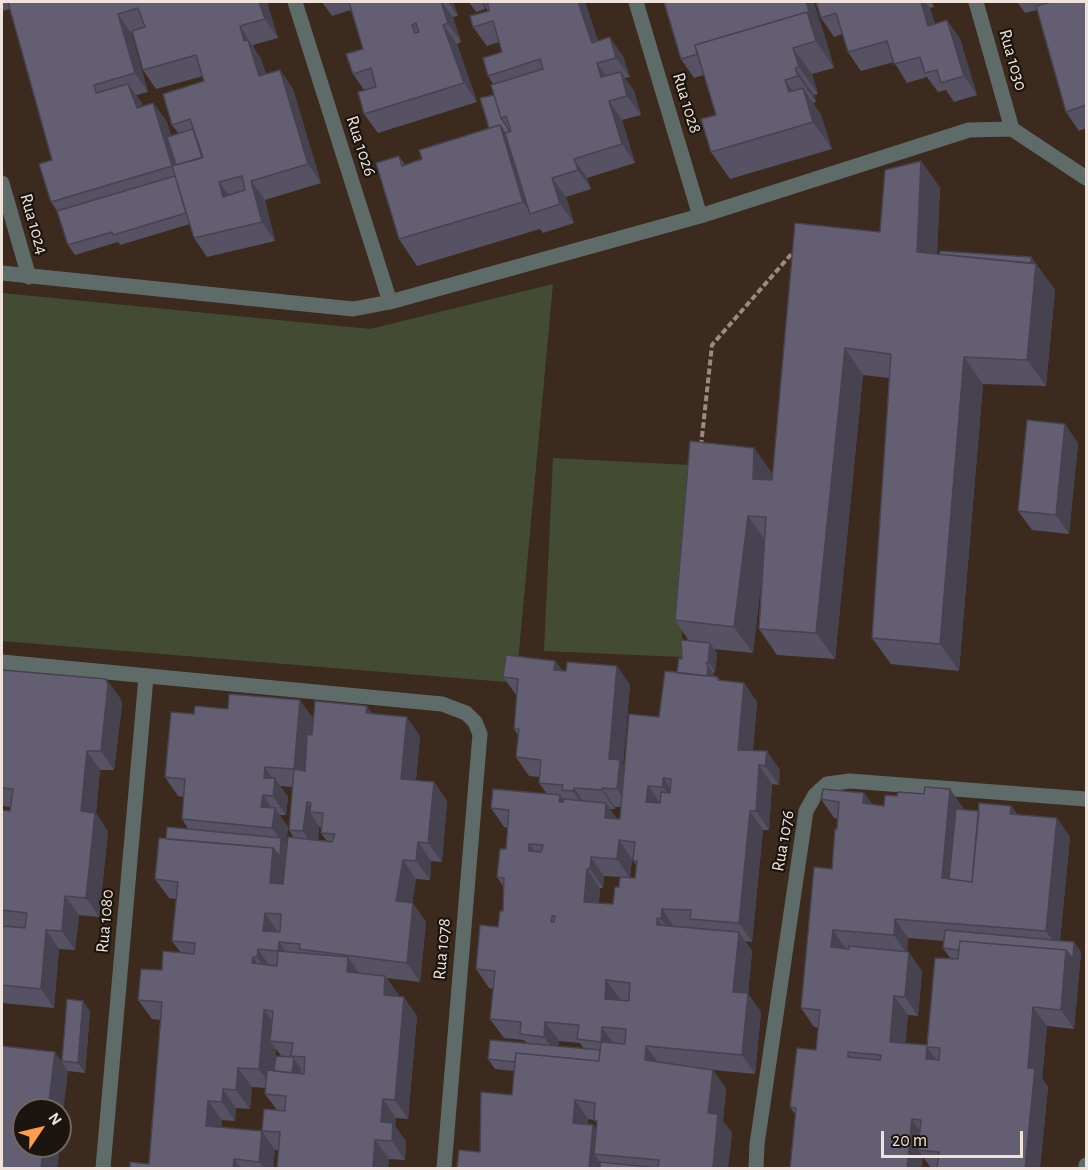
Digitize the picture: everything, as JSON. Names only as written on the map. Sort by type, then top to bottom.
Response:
[{"type":"street","name":"Rua 1026","points":[[295,2],[390,302]]},
{"type":"street","name":"Rua 1028","points":[[636,2],[700,216]]},
{"type":"street","name":"Rua 1030","points":[[976,2],[1012,129]]},
{"type":"street","points":[[2,273],[352,309],[390,302],[700,216],[969,130],[1012,129],[1086,178]]},
{"type":"street","name":"Rua 1024","points":[[2,183],[29,276]]},
{"type":"street","points":[[2,662],[146,677]]},
{"type":"street","name":"Rua 1078","points":[[146,677],[442,704],[466,713],[475,722],[480,734],[444,1168]]},
{"type":"street","name":"Rua 1080","points":[[103,1168],[146,677]]},
{"type":"street","name":"Rua 1076","points":[[756,1168],[757,1144],[806,811],[815,795],[827,784],[850,781],[1086,799]]},
{"type":"path","points":[[700,453],[712,345],[801,246]]},
{"type":"green space","points":[[553,284],[517,673],[507,668],[506,682],[2,641],[2,293],[370,329]]},
{"type":"green space","points":[[553,458],[690,465],[681,657],[544,651]]},
{"type":"building","points":[[8,2],[259,2],[265,19],[240,26],[244,41],[248,40],[259,76],[280,70],[308,164],[251,181],[262,222],[194,238],[172,166],[51,202],[39,164],[52,160]],"holes":[[[138,8],[145,27],[132,31],[143,70],[196,55],[204,81],[163,94],[172,125],[190,119],[203,157],[172,166],[153,103],[137,108],[128,84],[96,93],[94,85],[135,73],[118,14]],[[242,176],[245,190],[223,197],[219,182]]]},
{"type":"building","points":[[349,2],[441,2],[448,23],[443,25],[464,83],[364,114],[358,92],[376,87],[371,68],[353,74],[346,54],[363,49]],"holes":[[[416,23],[419,32],[415,33],[412,25]]]},
{"type":"building","points":[[483,2],[578,2],[592,43],[610,37],[616,58],[597,63],[601,77],[621,72],[627,96],[609,101],[622,144],[574,159],[578,170],[552,178],[560,204],[530,214],[505,133],[511,131],[506,116],[501,118],[491,85],[543,69],[540,59],[488,76],[483,58],[502,52],[493,21],[473,27],[470,16],[489,11],[488,4],[484,5]]},
{"type":"building","points":[[664,2],[806,2],[812,20],[807,12],[695,45],[697,54],[681,59]]},
{"type":"building","points":[[816,2],[921,2],[928,26],[947,20],[964,76],[941,83],[937,70],[925,73],[920,57],[894,64],[887,41],[848,52],[836,13],[821,18]]},
{"type":"building","points":[[1051,2],[1086,2],[1086,105],[1066,112],[1036,6]]},
{"type":"building","points":[[807,12],[816,41],[793,48],[799,67],[795,68],[798,76],[785,80],[789,92],[803,88],[813,122],[711,152],[701,119],[716,115],[695,45]]},
{"type":"building","points":[[494,95],[501,118],[509,132],[505,133],[500,125],[489,128],[480,98]]},
{"type":"building","points":[[500,125],[523,202],[399,239],[376,163],[399,156],[402,166],[422,159],[419,150]]},
{"type":"building","points":[[193,129],[202,158],[176,165],[167,137]]},
{"type":"building","points":[[921,161],[917,252],[1036,264],[1027,360],[964,357],[940,644],[872,638],[891,354],[845,348],[816,633],[759,629],[766,517],[748,516],[734,627],[675,620],[690,441],[754,448],[753,479],[772,480],[795,223],[880,232],[885,170]]},
{"type":"building","points":[[175,176],[186,213],[113,235],[112,232],[68,245],[57,211]]},
{"type":"building","points":[[940,251],[1031,257],[1031,263],[939,254]]},
{"type":"building","points":[[1027,420],[1065,424],[1056,515],[1018,511]]},
{"type":"building","points":[[681,640],[710,643],[706,663],[707,676],[677,673],[679,658],[682,659]]},
{"type":"building","points":[[506,655],[555,661],[554,670],[566,671],[567,662],[617,666],[609,759],[620,760],[617,789],[574,788],[573,791],[562,790],[563,785],[539,783],[541,760],[516,757],[519,729],[514,729],[518,679],[503,677]]},
{"type":"building","points":[[2,670],[106,679],[108,685],[101,751],[87,751],[81,811],[95,813],[86,898],[65,896],[62,931],[46,930],[41,989],[2,985],[2,926],[25,928],[27,913],[2,910],[2,810],[10,811],[13,789],[2,788]]},
{"type":"building","points":[[665,671],[718,677],[718,680],[744,683],[738,750],[767,751],[765,766],[759,765],[756,811],[750,811],[739,923],[690,919],[691,910],[662,909],[661,919],[657,918],[657,925],[739,932],[733,992],[748,993],[742,1055],[646,1046],[645,1060],[713,1070],[708,1113],[718,1114],[713,1168],[658,1168],[659,1160],[594,1154],[597,1121],[594,1120],[595,1103],[575,1100],[573,1123],[593,1125],[589,1168],[457,1168],[459,1150],[480,1152],[481,1092],[512,1095],[516,1053],[599,1061],[601,1042],[577,1039],[579,1025],[545,1022],[544,1037],[520,1034],[521,1022],[490,1019],[495,971],[476,969],[480,925],[498,927],[500,911],[503,911],[504,878],[497,877],[500,849],[506,849],[509,810],[491,808],[493,789],[560,795],[559,802],[563,802],[564,799],[606,803],[605,818],[620,819],[629,714],[659,717]],"holes":[[[663,778],[671,779],[670,793],[661,792],[660,803],[646,802],[648,786],[663,787]],[[619,840],[635,842],[633,861],[637,861],[635,878],[620,877],[619,887],[615,887],[613,904],[584,902],[587,869],[590,869],[591,857],[617,859]],[[529,844],[543,845],[541,852],[529,851]],[[606,980],[630,983],[629,1001],[605,999]],[[602,1027],[626,1029],[625,1044],[601,1042]]]},
{"type":"building","points":[[229,694],[300,700],[294,769],[265,767],[264,778],[275,778],[273,796],[263,795],[261,807],[275,808],[272,828],[182,819],[185,779],[165,777],[171,712],[194,714],[195,706],[228,709]]},
{"type":"building","points":[[315,701],[367,706],[366,713],[407,717],[401,779],[434,782],[428,843],[418,842],[416,861],[403,860],[396,901],[413,903],[407,963],[299,949],[300,944],[279,942],[278,951],[348,957],[347,972],[385,976],[384,995],[404,997],[395,1100],[383,1099],[381,1122],[393,1123],[392,1141],[375,1140],[373,1168],[277,1168],[280,1132],[262,1131],[259,1162],[234,1159],[233,1168],[130,1168],[130,1162],[149,1164],[162,1002],[138,1000],[141,969],[162,970],[163,951],[194,954],[195,943],[172,941],[178,882],[155,879],[159,838],[273,848],[270,883],[283,884],[288,837],[332,842],[335,834],[321,833],[323,813],[310,812],[311,803],[307,802],[303,831],[289,830],[294,769],[305,771],[307,734],[312,735]],"holes":[[[265,913],[281,914],[280,932],[263,931]],[[258,949],[278,951],[277,966],[252,963],[253,957],[257,957]],[[264,1010],[273,1011],[270,1041],[293,1043],[291,1056],[305,1057],[304,1074],[267,1070],[265,1094],[286,1096],[285,1111],[264,1109],[262,1131],[206,1126],[208,1101],[222,1102],[223,1089],[236,1090],[238,1068],[259,1069]]]},
{"type":"building","points":[[925,787],[950,789],[942,878],[972,882],[979,803],[1011,806],[1010,814],[1057,818],[1046,931],[895,919],[894,935],[833,930],[831,947],[849,949],[849,946],[909,952],[905,997],[894,996],[890,1042],[927,1045],[935,958],[958,959],[960,941],[1066,950],[1061,1010],[1033,1007],[1028,1068],[1035,1068],[1025,1168],[937,1168],[939,1152],[918,1150],[921,1120],[912,1119],[907,1168],[790,1168],[796,1108],[790,1107],[797,1048],[816,1050],[820,1010],[801,1008],[814,867],[832,869],[835,829],[837,829],[839,802],[821,799],[823,789],[864,793],[863,803],[884,806],[885,795],[897,796],[898,792],[924,794]],"holes":[[[927,1047],[940,1048],[939,1060],[926,1059]],[[848,1052],[881,1055],[880,1060],[848,1057]]]},
{"type":"building","points":[[956,809],[979,811],[972,882],[949,879]]},
{"type":"building","points":[[167,827],[281,838],[280,857],[273,848],[166,839]]},
{"type":"building","points":[[945,930],[1074,942],[1073,959],[1066,950],[960,941],[959,950],[943,948]]},
{"type":"building","points":[[67,999],[83,1001],[78,1063],[62,1061]]},
{"type":"building","points":[[490,1040],[600,1050],[599,1061],[516,1053],[515,1062],[488,1059]]},
{"type":"building","points":[[2,1046],[55,1052],[49,1098],[12,1098],[12,1158],[42,1158],[41,1168],[2,1168]]},
{"type":"building","points":[[276,1056],[294,1059],[292,1073],[274,1071]]},
{"type":"building","points":[[600,1162],[658,1168],[600,1168]]}]
